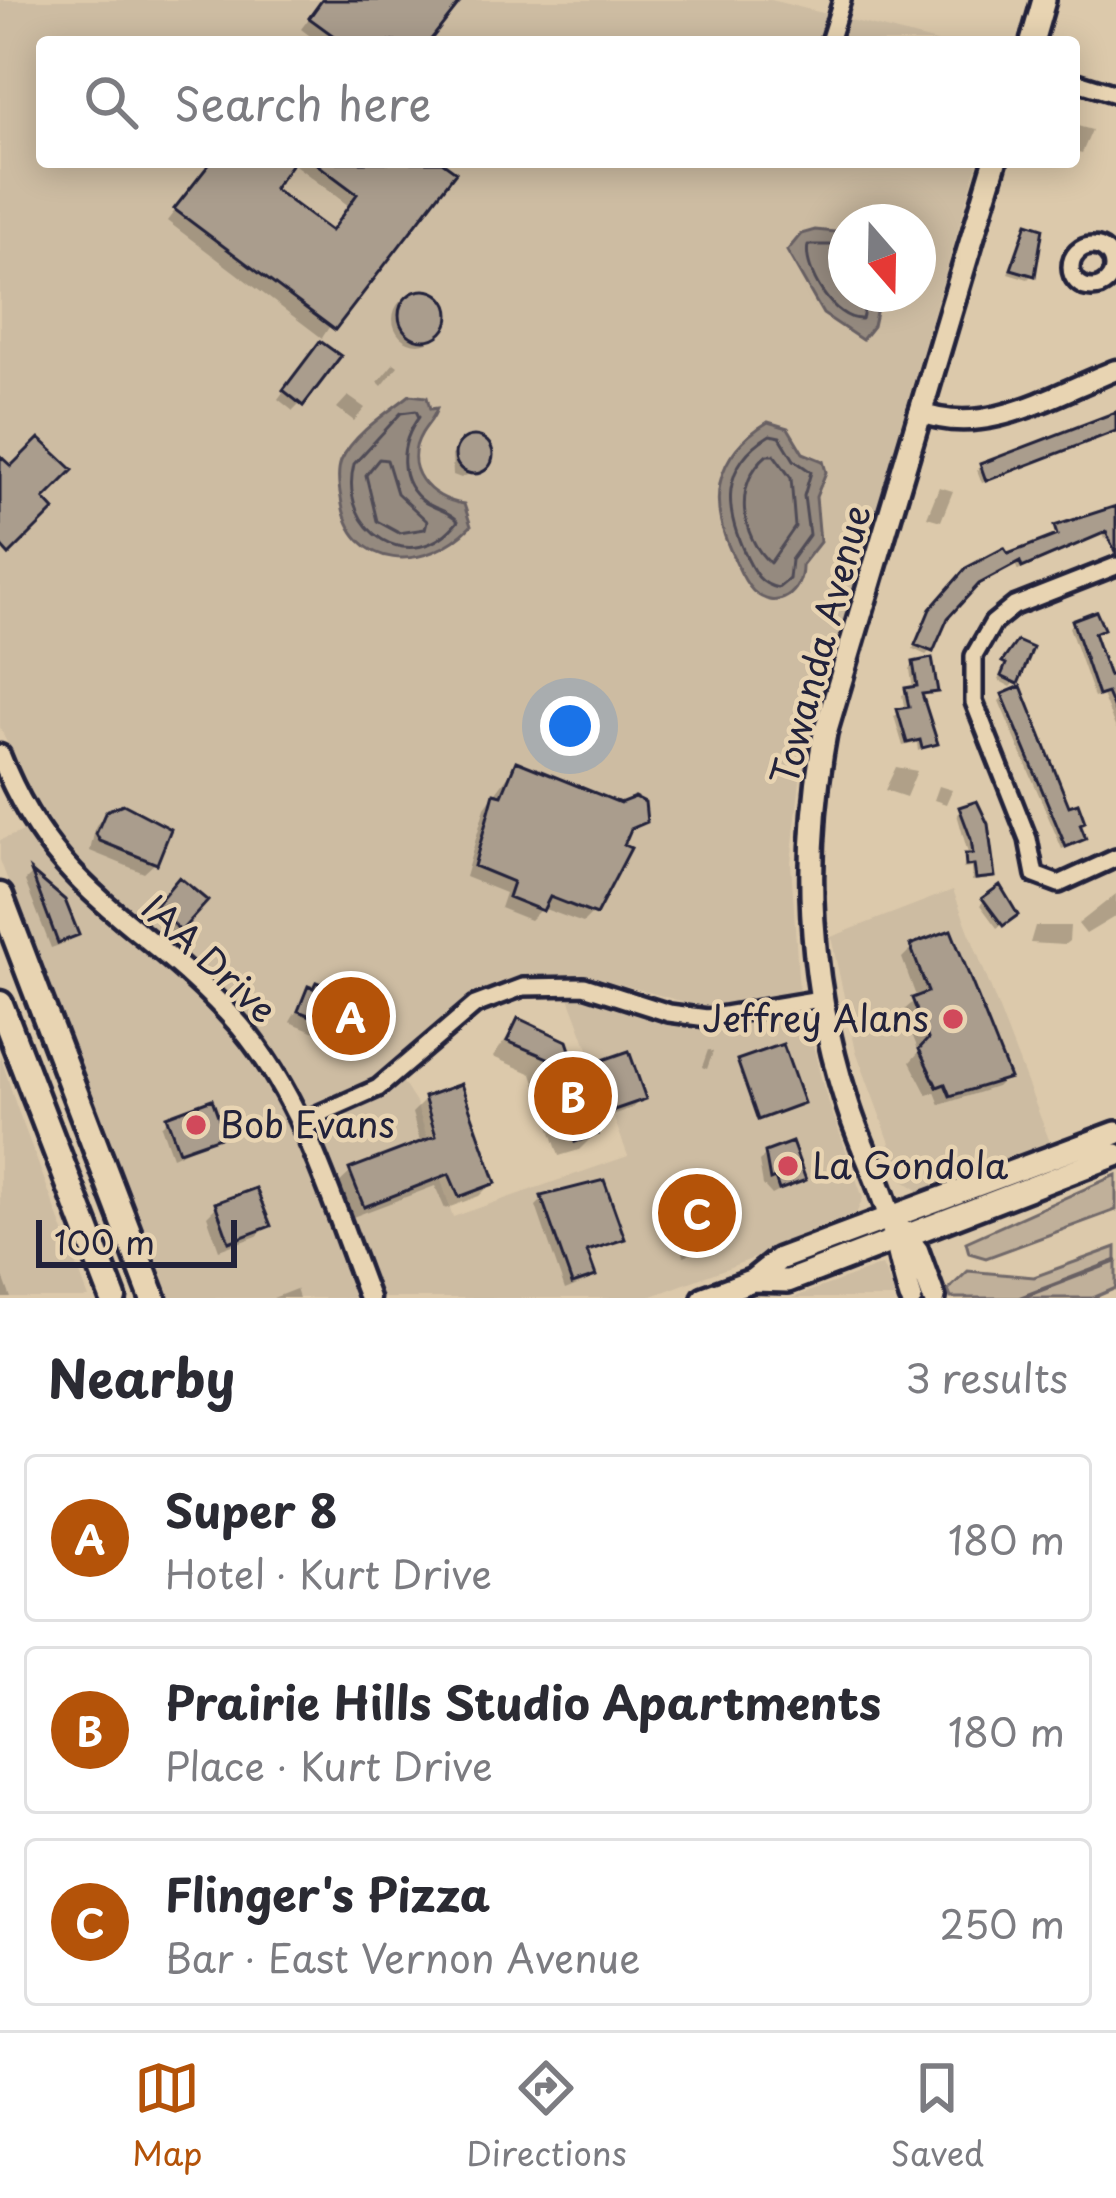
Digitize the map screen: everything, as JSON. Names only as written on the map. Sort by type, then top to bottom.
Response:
[{"type":"highway","points":[[0,896],[153,1298]]},
{"type":"highway","points":[[0,1004],[113,1298]]},
{"type":"main road","points":[[1034,36],[1044,0]]},
{"type":"main road","name":"Towanda Avenue","points":[[898,1232],[848,1105],[820,999],[808,881],[812,809],[825,733],[993,168]]},
{"type":"main road","points":[[898,1232],[1116,1133]]},
{"type":"main road","points":[[704,1298],[753,1280],[779,1258],[898,1232],[1116,1155]]},
{"type":"main road","points":[[898,1232],[911,1298]]},
{"type":"main road","points":[[898,1232],[934,1298]]},
{"type":"street","points":[[831,36],[842,0]]},
{"type":"street","points":[[1080,83],[1116,94]]},
{"type":"street","points":[[920,412],[944,422],[979,422],[1116,370]]},
{"type":"street","points":[[1115,569],[1013,607],[983,635],[972,666],[974,701],[1028,839],[1035,874],[1048,884],[1116,858]]},
{"type":"street","name":"IAA Drive","points":[[0,755],[19,800],[57,860],[237,1022],[268,1063],[299,1124],[369,1298]]},
{"type":"street","points":[[299,1124],[378,1088],[475,1005],[523,987],[584,986],[670,1013],[706,1018],[820,999]]},
{"type":"shaded area","points":[[0,0],[771,0],[913,36],[36,36],[36,168],[976,168],[936,305],[936,204],[828,204],[828,312],[934,312],[802,762],[791,862],[799,991],[789,998],[709,1009],[583,974],[529,975],[500,982],[456,1006],[393,1067],[416,1103],[453,1217],[628,1156],[567,992],[700,1028],[800,1016],[808,1025],[823,1086],[863,1198],[853,1221],[647,1298],[166,1298],[0,860],[0,840],[43,824],[0,727]]},
{"type":"shaded area","points":[[953,890],[1053,1150],[922,1193],[904,1181],[856,1051],[831,937]]},
{"type":"shaded area","points":[[0,1054],[16,1105],[89,1298],[0,1298]]},
{"type":"shaded area","points":[[1116,1175],[1116,1210],[986,1258],[969,1253],[966,1242]]},
{"type":"shaded area","points":[[1116,1247],[1116,1288],[1093,1298],[951,1298],[948,1290],[968,1271],[1034,1277]]},
{"type":"shaded area","points":[[882,1265],[897,1298],[792,1298]]},
{"type":"water","points":[[828,231],[828,312],[876,312],[862,340],[823,314],[787,251],[801,234]]},
{"type":"water","points":[[410,395],[427,397],[430,409],[437,408],[416,446],[417,470],[430,489],[464,504],[471,526],[434,552],[393,557],[359,540],[348,523],[339,470],[355,441]]},
{"type":"water","points":[[768,422],[788,428],[803,453],[823,461],[826,472],[816,497],[820,542],[802,565],[798,584],[779,600],[762,597],[744,580],[725,538],[718,500],[726,465],[750,435]]},
{"type":"building","points":[[322,0],[462,0],[434,36],[334,36],[309,18]]},
{"type":"building","points":[[206,168],[289,168],[274,189],[331,231],[357,194],[322,168],[450,168],[456,172],[335,330],[174,209]]},
{"type":"building","points":[[1027,223],[1043,228],[1035,276],[1011,269]]},
{"type":"building","points":[[424,290],[442,297],[449,315],[442,333],[424,340],[406,333],[399,315],[406,297]]},
{"type":"building","points":[[320,341],[341,356],[303,406],[283,390]]},
{"type":"building","points":[[1116,412],[1116,431],[986,481],[980,464]]},
{"type":"building","points":[[474,436],[487,442],[493,455],[487,468],[474,474],[461,468],[455,455],[461,442]]},
{"type":"building","points":[[39,438],[73,470],[44,499],[54,510],[9,555],[0,545],[0,456],[11,466]]},
{"type":"building","points":[[1116,506],[1116,554],[1106,532],[1022,568],[1020,562],[979,584],[948,618],[933,652],[915,645],[930,609],[966,568],[1004,548],[1008,554],[1057,535],[1054,526]]},
{"type":"building","points":[[1096,611],[1104,629],[1094,633],[1109,676],[1116,673],[1116,714],[1107,693],[1098,696],[1072,620]]},
{"type":"building","points":[[1017,641],[1033,648],[1018,684],[1001,676],[1006,664],[1002,662]]},
{"type":"building","points":[[932,658],[938,692],[922,694],[938,744],[922,748],[920,740],[907,743],[897,709],[909,707],[905,688],[917,686],[913,662]]},
{"type":"building","points":[[1021,686],[1069,806],[1078,803],[1085,822],[1080,824],[1086,839],[1066,847],[1002,694]]},
{"type":"building","points":[[516,761],[620,803],[635,797],[645,802],[647,822],[631,829],[624,845],[631,848],[596,915],[550,897],[543,911],[508,897],[513,882],[474,866],[494,793],[502,795]]},
{"type":"building","points":[[977,801],[988,824],[995,877],[976,879],[974,865],[966,866],[965,854],[973,854],[959,807]]},
{"type":"building","points":[[123,804],[171,829],[157,864],[100,841],[96,834],[106,811]]},
{"type":"building","points":[[31,871],[65,900],[79,935],[58,943]]},
{"type":"building","points":[[179,877],[208,901],[181,931],[154,907]]},
{"type":"building","points":[[1000,885],[1018,915],[1003,926],[982,898]]},
{"type":"building","name":"Jeffrey Alans","points":[[951,930],[1010,1078],[950,1096],[945,1084],[937,1087],[919,1049],[928,1039],[912,998],[928,992],[910,945]]},
{"type":"building","points":[[316,982],[395,1012],[392,1034],[386,1032],[382,1044],[298,1011],[308,986],[313,988]]},
{"type":"building","points":[[518,1018],[567,1041],[598,1134],[575,1142],[548,1058],[507,1041]]},
{"type":"building","points":[[783,1044],[804,1103],[758,1120],[737,1060]]},
{"type":"building","points":[[629,1051],[646,1099],[614,1110],[597,1062]]},
{"type":"building","points":[[461,1084],[496,1183],[459,1197],[449,1174],[364,1207],[349,1169],[436,1136],[424,1097]]},
{"type":"building","name":"Bob Evans","points":[[212,1099],[225,1135],[179,1151],[166,1116]]},
{"type":"building","name":"La Gondola","points":[[792,1142],[806,1180],[779,1190],[775,1178],[770,1180],[765,1152]]},
{"type":"building","points":[[604,1180],[625,1239],[587,1251],[596,1276],[572,1284],[541,1196]]},
{"type":"building","points":[[697,1184],[705,1207],[710,1205],[720,1241],[692,1251],[674,1192]]},
{"type":"building","points":[[256,1188],[271,1226],[229,1242],[215,1203]]},
{"type":"waterway","points":[[1020,1298],[1116,1261]]},
{"type":"place","name":"Super 8","points":[[351,1016]]},
{"type":"place","name":"Jeffrey Alans","points":[[953,1019]]},
{"type":"place","name":"Prairie Hills Studio Apartments","points":[[573,1096]]},
{"type":"place","name":"Bob Evans","points":[[196,1125]]},
{"type":"place","name":"La Gondola","points":[[788,1166]]},
{"type":"place","name":"Flinger's Pizza","points":[[697,1213]]}]
